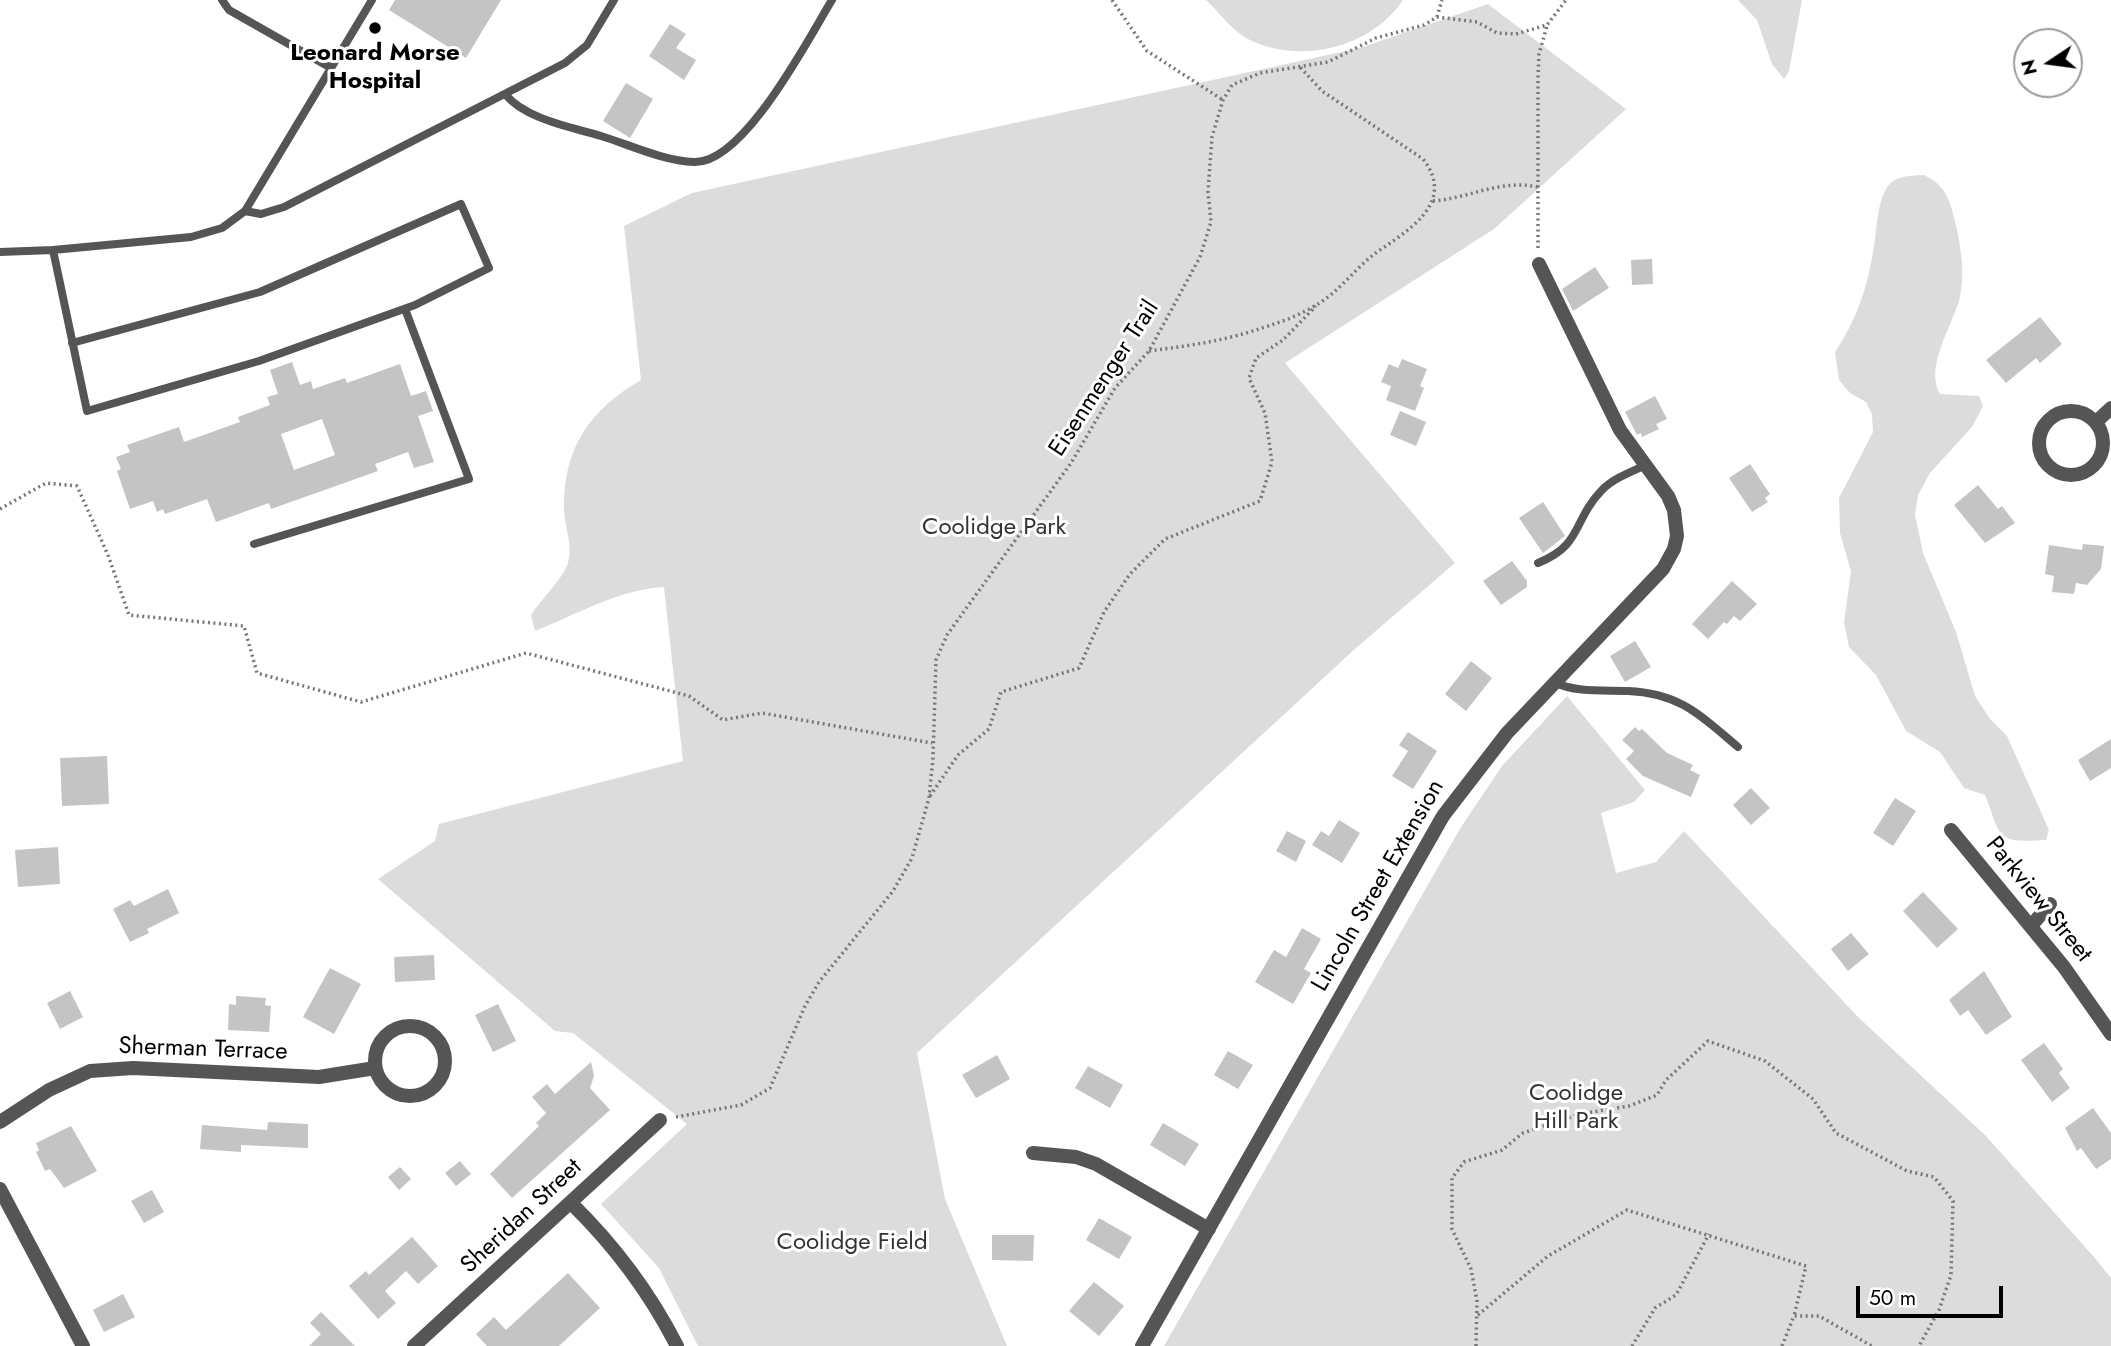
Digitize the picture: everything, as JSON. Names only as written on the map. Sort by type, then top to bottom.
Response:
[{"type":"street","name":"Lincoln Street Extension","points":[[1142,1346],[1429,837],[1489,754],[1553,682],[1662,569],[1674,549],[1677,536],[1674,510],[1659,480],[1620,430],[1539,264]]},
{"type":"street","points":[[2096,422],[2111,408]]},
{"type":"street","points":[[2068,411],[2079,411],[2096,422],[2104,441],[2103,452],[2090,470],[2067,476],[2045,463],[2039,441],[2049,420],[2068,411]]},
{"type":"street","name":"Parkview Street","points":[[1951,830],[2031,926],[2111,1034]]},
{"type":"street","points":[[2031,926],[2050,904]]},
{"type":"street","points":[[411,1025],[432,1032],[446,1055],[444,1074],[439,1083],[422,1095],[399,1095],[387,1088],[375,1068],[377,1048],[382,1039],[399,1027],[411,1025]]},
{"type":"street","name":"Sherman Terrace","points":[[0,1122],[49,1090],[90,1071],[133,1068],[319,1077],[375,1068]]},
{"type":"street","name":"Sheridan Street","points":[[414,1346],[660,1120]]},
{"type":"street","points":[[1033,1153],[1076,1157],[1096,1164],[1209,1229]]},
{"type":"street","points":[[0,1189],[83,1346]]},
{"type":"street","points":[[571,1203],[631,1269],[677,1346]]},
{"type":"lane","points":[[222,0],[229,10],[331,68]]},
{"type":"lane","points":[[0,252],[53,250],[191,237],[222,228],[245,211],[372,0]]},
{"type":"lane","points":[[245,211],[261,214],[284,207],[578,55],[614,0]]},
{"type":"lane","points":[[505,94],[521,109],[581,130],[684,160],[708,160],[730,148],[757,117],[832,0]]},
{"type":"lane","points":[[53,250],[72,342],[87,411],[259,361],[405,309],[489,268],[461,204],[260,292],[72,342]]},
{"type":"lane","points":[[254,544],[469,480],[405,309]]},
{"type":"lane","points":[[1538,563],[1555,556],[1570,544],[1583,516],[1601,491],[1646,465]]},
{"type":"lane","points":[[1553,682],[1568,689],[1633,691],[1673,700],[1690,706],[1738,747]]},
{"type":"path","points":[[1112,0],[1147,51],[1223,100]]},
{"type":"path","points":[[1437,17],[1442,0]]},
{"type":"path","points":[[1539,264],[1539,65],[1547,25],[1566,0]]},
{"type":"path","name":"Eisenmenger Trail","points":[[660,1120],[741,1105],[770,1088],[805,1006],[819,982],[893,891],[912,858],[929,798],[936,660],[947,635],[1071,463],[1115,388],[1149,351],[1199,257],[1211,222],[1208,192],[1212,137],[1223,100],[1232,85],[1244,77],[1328,62],[1376,38],[1424,25],[1437,17],[1477,22],[1497,33],[1516,34],[1547,25]]},
{"type":"path","points":[[1149,351],[1222,342],[1316,306],[1372,256],[1397,242],[1433,201],[1433,172],[1423,159],[1322,91],[1300,66]]},
{"type":"path","points":[[1433,201],[1453,200],[1507,184],[1538,187]]},
{"type":"path","name":"Eisenmenger Trail","points":[[929,798],[958,755],[989,729],[1001,692],[1079,668],[1104,612],[1130,574],[1165,539],[1260,501],[1272,462],[1265,413],[1249,378],[1256,358],[1283,340],[1316,306]]},
{"type":"path","points":[[0,509],[46,483],[77,486],[108,555],[129,615],[244,626],[257,673],[317,692],[361,702],[526,653],[689,696],[723,720],[762,713],[933,743]]},
{"type":"path","points":[[1476,1346],[1477,1315],[1471,1269],[1452,1229],[1451,1178],[1464,1163],[1502,1150],[1523,1133],[1580,1114],[1629,1106],[1657,1095],[1666,1080],[1709,1041],[1765,1061],[1813,1099],[1836,1133],[1907,1171],[1934,1177],[1953,1202],[1951,1275],[1939,1310],[1919,1346]]},
{"type":"path","points":[[1477,1315],[1548,1256],[1627,1210],[1806,1266],[1794,1316],[1782,1346]]},
{"type":"path","points":[[1632,1346],[1655,1308],[1676,1295],[1709,1234]]},
{"type":"path","points":[[1794,1316],[1819,1316],[1872,1346]]},
{"type":"green space","points":[[1206,0],[1403,0],[1390,16],[1355,40],[1313,51],[1291,51],[1270,47],[1244,37]]},
{"type":"green space","points":[[1738,0],[1802,0],[1789,71],[1784,79],[1772,64],[1757,20]]},
{"type":"green space","name":"Coolidge Park","points":[[1488,4],[1626,109],[1494,229],[1285,363],[1455,563],[1356,648],[917,1053],[945,1199],[1007,1346],[698,1346],[659,1268],[601,1204],[687,1124],[573,1033],[555,1031],[378,879],[435,841],[439,824],[683,761],[664,587],[614,598],[535,631],[531,615],[568,563],[570,550],[564,510],[565,488],[574,449],[594,418],[607,404],[641,380],[624,226],[692,193],[1360,48]]},
{"type":"green space","points":[[1924,175],[1942,188],[1949,200],[1959,240],[1962,269],[1960,297],[1937,359],[1936,383],[1940,394],[1979,396],[1983,406],[1972,427],[1930,473],[1918,495],[1915,515],[1923,553],[1956,632],[1975,696],[1990,719],[2007,736],[2049,830],[2046,840],[2017,840],[2002,835],[1985,795],[1964,788],[1940,752],[1906,731],[1876,675],[1849,647],[1844,623],[1851,571],[1840,533],[1839,498],[1873,432],[1872,414],[1866,402],[1850,393],[1839,380],[1835,352],[1855,316],[1864,292],[1886,189],[1898,179]]},
{"type":"green space","name":"Coolidge Hill Park","points":[[1567,696],[1645,790],[1634,802],[1601,813],[1616,873],[1656,862],[1684,831],[1858,1017],[1986,1136],[2094,1257],[2111,1278],[2111,1346],[1164,1346],[1461,827],[1502,766]]},
{"type":"building","points":[[395,0],[501,0],[466,58],[389,10]]},
{"type":"building","points":[[670,24],[686,34],[676,48],[696,60],[684,80],[649,56]]},
{"type":"building","points":[[626,83],[653,99],[630,138],[603,121]]},
{"type":"building","points":[[1652,259],[1653,284],[1632,285],[1631,260]]},
{"type":"building","points":[[1595,267],[1609,288],[1573,311],[1562,289]]},
{"type":"building","points":[[2040,317],[2062,344],[2040,363],[2036,358],[2006,383],[1986,360]]},
{"type":"building","points":[[1402,359],[1427,369],[1420,386],[1424,388],[1415,411],[1386,400],[1391,386],[1381,382],[1389,364],[1398,368]]},
{"type":"building","points":[[292,362],[300,385],[311,381],[313,389],[345,378],[347,383],[400,364],[411,396],[426,391],[433,411],[418,416],[434,462],[414,468],[408,452],[375,464],[378,471],[271,509],[269,503],[216,522],[207,499],[165,514],[163,509],[157,512],[153,501],[130,509],[117,471],[121,469],[116,457],[130,452],[127,445],[179,427],[184,442],[240,422],[238,417],[270,405],[267,397],[278,394],[270,370]],"holes":[[[322,419],[335,455],[294,470],[281,434]]]},
{"type":"building","points":[[1655,396],[1667,419],[1656,424],[1659,429],[1642,437],[1641,433],[1637,435],[1625,412]]},
{"type":"building","points":[[1400,411],[1426,422],[1416,446],[1390,435]]},
{"type":"building","points":[[1750,464],[1770,494],[1765,498],[1768,502],[1752,512],[1729,478]]},
{"type":"building","points":[[1978,485],[1998,509],[2002,506],[2015,523],[1985,543],[1954,505]]},
{"type":"building","points":[[1543,502],[1565,536],[1543,553],[1519,518]]},
{"type":"building","points":[[2083,544],[2104,546],[2101,569],[2087,585],[2076,583],[2074,594],[2052,592],[2054,576],[2045,574],[2049,545],[2082,550]]},
{"type":"building","points":[[1512,561],[1527,581],[1527,587],[1501,605],[1483,581]]},
{"type":"building","points":[[1732,581],[1757,604],[1740,621],[1734,616],[1727,624],[1724,622],[1708,639],[1692,624]]},
{"type":"building","points":[[1635,641],[1651,667],[1625,682],[1610,656]]},
{"type":"building","points":[[1471,661],[1492,678],[1466,711],[1445,694]]},
{"type":"building","points":[[1635,727],[1639,731],[1642,729],[1667,753],[1693,765],[1690,770],[1700,775],[1691,797],[1643,776],[1626,759],[1634,751],[1622,740]]},
{"type":"building","points":[[1408,732],[1437,751],[1413,789],[1392,776],[1408,751],[1399,745]]},
{"type":"building","points":[[2111,739],[2111,768],[2090,781],[2078,760]]},
{"type":"building","points":[[107,756],[109,804],[62,806],[60,758]]},
{"type":"building","points":[[1751,788],[1770,808],[1751,825],[1733,805]]},
{"type":"building","points":[[1895,798],[1916,811],[1893,846],[1873,833]]},
{"type":"building","points":[[1339,820],[1360,833],[1342,863],[1312,845],[1321,831],[1329,836]]},
{"type":"building","points":[[1287,831],[1306,841],[1296,862],[1276,851]]},
{"type":"building","points":[[58,847],[60,884],[18,887],[15,850]]},
{"type":"building","points":[[168,889],[179,913],[147,929],[149,933],[130,942],[113,909],[130,900],[134,906]]},
{"type":"building","points":[[1923,892],[1958,929],[1937,948],[1903,911]]},
{"type":"building","points":[[1302,928],[1321,939],[1304,969],[1311,973],[1293,1004],[1255,982],[1274,950],[1286,957]]},
{"type":"building","points":[[1851,933],[1869,954],[1848,971],[1831,949]]},
{"type":"building","points":[[434,955],[435,980],[395,982],[394,957]]},
{"type":"building","points":[[330,968],[361,984],[334,1034],[303,1017]]},
{"type":"building","points":[[1984,971],[2012,1017],[1986,1035],[1968,1010],[1960,1016],[1949,1000]]},
{"type":"building","points":[[70,991],[83,1017],[60,1029],[47,1003]]},
{"type":"building","points":[[236,996],[266,998],[265,1005],[271,1006],[269,1032],[228,1030],[229,1004],[236,1005]]},
{"type":"building","points":[[498,1004],[516,1041],[493,1052],[475,1015]]},
{"type":"building","points":[[2044,1043],[2063,1069],[2059,1073],[2070,1088],[2052,1102],[2021,1060]]},
{"type":"building","points":[[1228,1051],[1253,1065],[1238,1089],[1214,1075]]},
{"type":"building","points":[[997,1055],[1010,1079],[976,1098],[962,1075]]},
{"type":"building","points":[[591,1062],[594,1076],[590,1088],[610,1110],[512,1198],[490,1174],[539,1126],[536,1123],[546,1113],[532,1097],[547,1084],[555,1094]]},
{"type":"building","points":[[1088,1066],[1123,1085],[1110,1108],[1075,1088]]},
{"type":"building","points":[[2093,1108],[2111,1133],[2111,1159],[2096,1169],[2081,1148],[2077,1151],[2065,1128]]},
{"type":"building","points":[[268,1122],[308,1124],[308,1148],[241,1145],[241,1152],[200,1149],[202,1125],[267,1130]]},
{"type":"building","points":[[1163,1123],[1199,1144],[1185,1166],[1150,1145]]},
{"type":"building","points":[[71,1126],[97,1171],[64,1188],[50,1169],[45,1171],[36,1152],[39,1150],[36,1143]]},
{"type":"building","points":[[460,1161],[471,1174],[456,1186],[445,1173]]},
{"type":"building","points":[[400,1167],[411,1179],[399,1190],[388,1177]]},
{"type":"building","points":[[152,1190],[164,1212],[144,1223],[131,1201]]},
{"type":"building","points":[[1099,1218],[1132,1237],[1119,1259],[1086,1240]]},
{"type":"building","points":[[992,1235],[1034,1235],[1033,1261],[992,1260]]},
{"type":"building","points":[[412,1237],[438,1266],[418,1284],[406,1271],[385,1291],[396,1303],[378,1319],[349,1286],[366,1271],[369,1275]]},
{"type":"building","points":[[568,1273],[600,1308],[559,1346],[487,1346],[476,1334],[494,1317],[506,1330]]},
{"type":"building","points":[[1094,1282],[1124,1306],[1099,1336],[1069,1311]]},
{"type":"building","points":[[123,1294],[135,1317],[104,1332],[93,1310]]},
{"type":"building","points":[[321,1312],[355,1346],[309,1346],[321,1334],[310,1323]]},
{"type":"place","name":"Leonard Morse Hospital","points":[[375,28]]},
{"type":"park label","name":"Coolidge Field","points":[[852,1243]]}]
